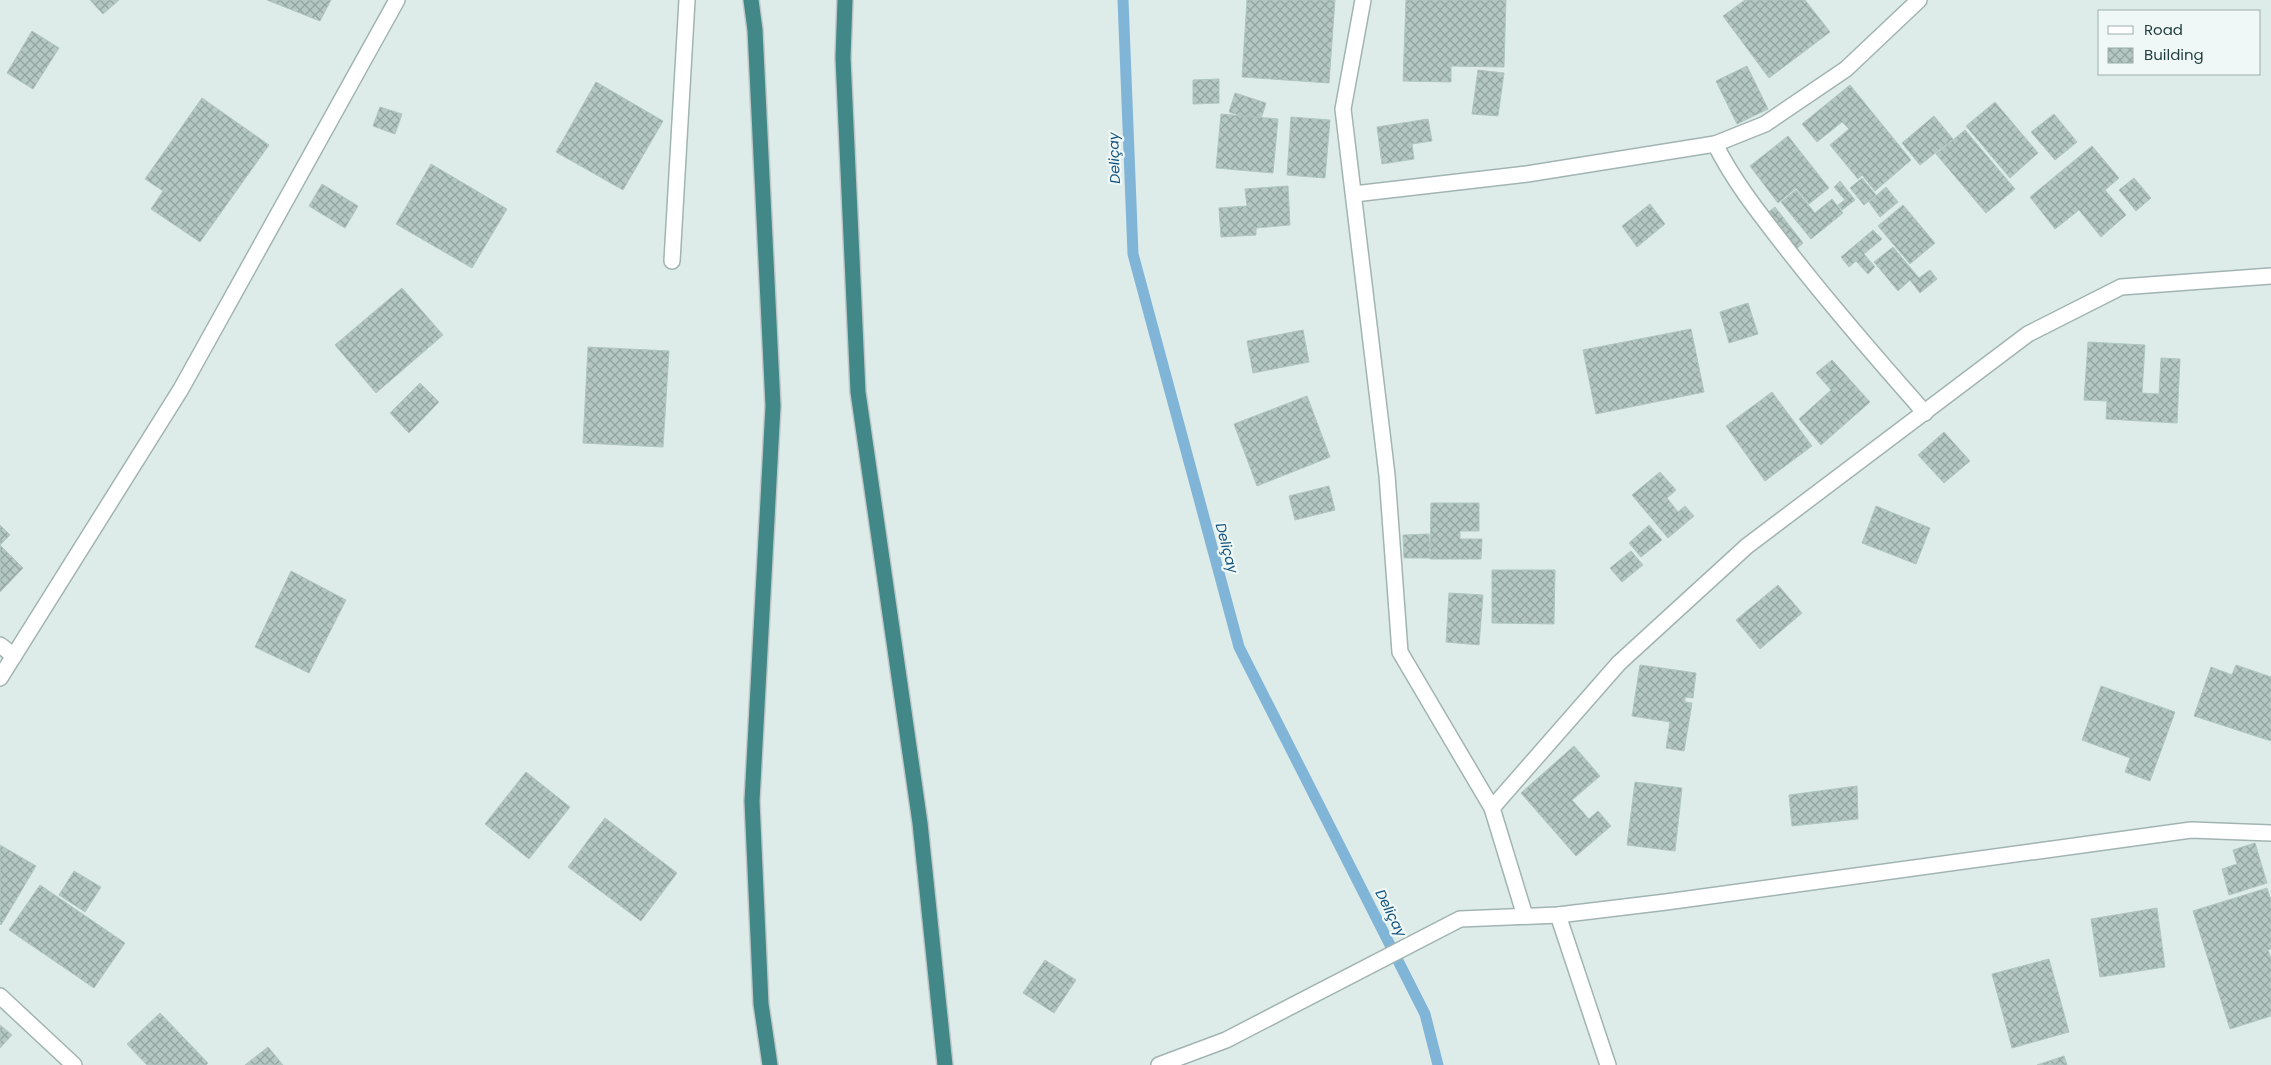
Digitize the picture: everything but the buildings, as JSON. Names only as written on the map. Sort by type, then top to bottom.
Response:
[{"type":"highway","points":[[751,0],[755,30],[773,406],[752,801],[761,1004],[770,1065]]},
{"type":"highway","points":[[845,0],[843,58],[858,392],[920,823],[945,1065]]},
{"type":"street","points":[[0,678],[181,389],[397,0]]},
{"type":"street","points":[[672,261],[687,0]]},
{"type":"street","points":[[1363,0],[1343,108],[1388,475],[1400,652],[1492,808],[1525,916]]},
{"type":"street","points":[[1354,194],[1526,174],[1715,144],[1765,124],[1846,69],[1919,0]]},
{"type":"street","points":[[1715,144],[1727,168],[1762,218],[1841,318],[1925,413]]},
{"type":"street","points":[[1492,808],[1612,670],[1747,546],[2028,334],[2122,287],[2271,276]]},
{"type":"street","points":[[0,645],[14,656]]},
{"type":"street","points":[[1159,1065],[1226,1040],[1460,918],[1558,915],[1666,902],[2191,830],[2271,833]]},
{"type":"street","points":[[1558,915],[1608,1065]]},
{"type":"street","points":[[0,996],[74,1065]]},
{"type":"waterway","name":"Deliçay","points":[[1123,0],[1133,254],[1239,647],[1425,1014],[1438,1065]]}]
